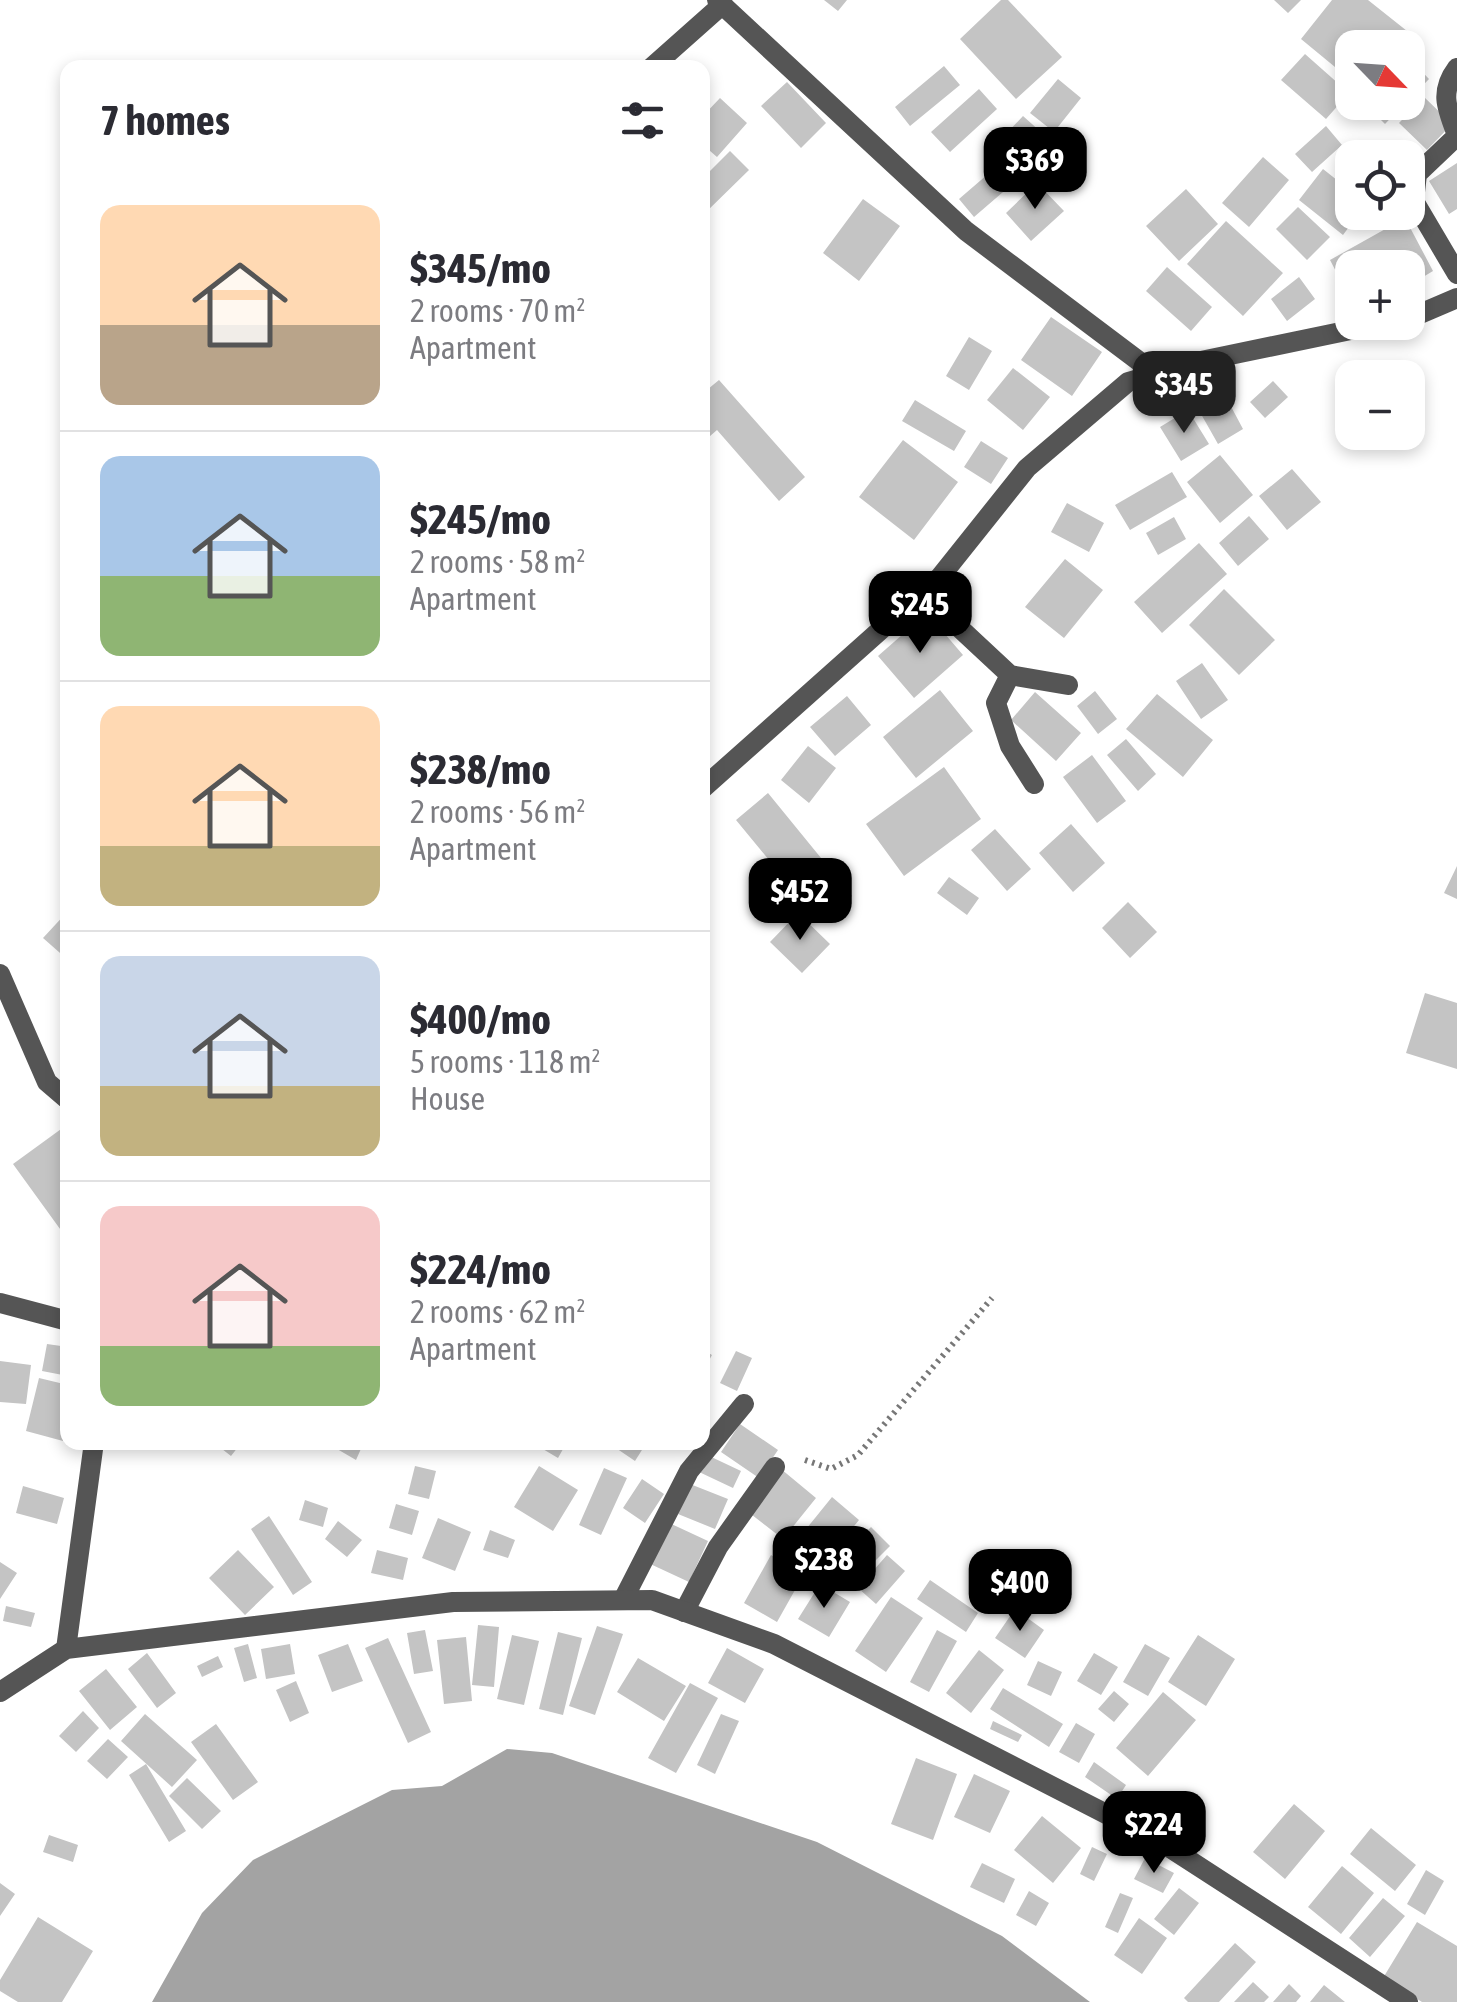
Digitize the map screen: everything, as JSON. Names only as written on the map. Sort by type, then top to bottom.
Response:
[{"type":"street","points":[[658,60],[720,2],[966,231],[1156,374]]},
{"type":"street","points":[[1457,68],[1446,83],[1445,104],[1457,136],[1416,174],[1414,201],[1457,274]]},
{"type":"street","points":[[1425,312],[1457,298]]},
{"type":"street","points":[[710,781],[922,593],[1054,444],[1128,382],[1335,334]]},
{"type":"street","points":[[922,593],[1010,675],[1068,685]]},
{"type":"street","points":[[1010,675],[996,703],[1010,746],[1034,784]]},
{"type":"street","points":[[0,974],[46,1082],[60,1093]]},
{"type":"street","points":[[0,1303],[60,1319]]},
{"type":"street","points":[[710,1445],[744,1404]]},
{"type":"street","points":[[66,1649],[93,1450]]},
{"type":"street","points":[[623,1600],[689,1471],[706,1450]]},
{"type":"street","points":[[684,1612],[718,1547],[775,1467]]},
{"type":"street","points":[[0,1692],[66,1649],[452,1602],[652,1600],[774,1644],[1161,1842],[1408,2002]]},
{"type":"path","points":[[775,1467],[806,1460],[831,1469],[858,1455],[992,1298]]},
{"type":"shaded area","points":[[507,1749],[552,1753],[817,1842],[1002,1936],[1090,2002],[152,2002],[202,1913],[253,1860],[392,1790],[442,1786]]},
{"type":"building","points":[[824,0],[847,0],[838,11]]},
{"type":"building","points":[[1001,0],[1008,0],[1062,57],[1016,99],[960,39]]},
{"type":"building","points":[[1274,0],[1301,0],[1288,13]]},
{"type":"building","points":[[1332,0],[1368,0],[1406,30],[1335,30],[1335,67],[1301,39]]},
{"type":"building","points":[[1305,54],[1335,81],[1335,109],[1326,119],[1281,80]]},
{"type":"building","points":[[944,66],[960,85],[910,126],[895,107]]},
{"type":"building","points":[[1058,79],[1081,98],[1054,132],[1030,113]]},
{"type":"building","points":[[787,82],[826,123],[801,148],[761,106]]},
{"type":"building","points":[[979,89],[997,109],[950,152],[931,132]]},
{"type":"building","points":[[720,98],[747,123],[717,157],[710,151],[710,109]]},
{"type":"building","points":[[1425,98],[1452,124],[1427,150],[1425,140],[1417,140],[1399,123],[1425,120]]},
{"type":"building","points":[[1023,116],[1051,141],[1017,178],[990,151]]},
{"type":"building","points":[[1326,126],[1338,140],[1335,151],[1312,172],[1295,154]]},
{"type":"building","points":[[730,151],[749,170],[710,208],[710,171]]},
{"type":"building","points":[[1263,157],[1289,180],[1249,227],[1222,203]]},
{"type":"building","points":[[1457,163],[1457,209],[1449,214],[1429,181]]},
{"type":"building","points":[[995,168],[1010,186],[974,217],[959,199]]},
{"type":"building","points":[[1323,169],[1335,179],[1335,229],[1299,200]]},
{"type":"building","points":[[1037,183],[1064,211],[1031,241],[1006,213]]},
{"type":"building","points":[[1186,189],[1218,224],[1179,261],[1146,226]]},
{"type":"building","points":[[863,199],[900,226],[859,281],[823,253]]},
{"type":"building","points":[[1298,207],[1330,237],[1307,260],[1276,229]]},
{"type":"building","points":[[1226,221],[1283,273],[1243,316],[1187,264]]},
{"type":"building","points":[[1384,230],[1411,230],[1422,250],[1348,250]]},
{"type":"building","points":[[1425,256],[1433,271],[1425,276]]},
{"type":"building","points":[[1167,267],[1212,307],[1191,331],[1146,291]]},
{"type":"building","points":[[1299,277],[1315,299],[1287,321],[1271,299]]},
{"type":"building","points":[[1051,317],[1102,352],[1072,396],[1021,360]]},
{"type":"building","points":[[969,337],[992,351],[969,390],[946,376]]},
{"type":"building","points":[[1013,368],[1050,397],[1023,430],[987,400]]},
{"type":"building","points":[[719,380],[805,477],[779,501],[717,430],[710,436],[710,387]]},
{"type":"building","points":[[1273,381],[1288,397],[1265,418],[1250,402]]},
{"type":"building","points":[[1227,399],[1243,429],[1218,444],[1201,414]]},
{"type":"building","points":[[915,400],[966,431],[954,451],[902,421]]},
{"type":"building","points":[[1188,410],[1209,444],[1181,461],[1160,427]]},
{"type":"building","points":[[903,440],[958,482],[914,540],[859,497]]},
{"type":"building","points":[[981,441],[1008,458],[991,484],[964,467]]},
{"type":"building","points":[[1220,455],[1253,495],[1220,523],[1187,482]]},
{"type":"building","points":[[1292,469],[1321,502],[1287,530],[1259,496]]},
{"type":"building","points":[[1172,472],[1187,497],[1130,530],[1115,505]]},
{"type":"building","points":[[1067,503],[1104,523],[1089,552],[1051,532]]},
{"type":"building","points":[[1249,516],[1269,539],[1238,566],[1219,543]]},
{"type":"building","points":[[1174,517],[1186,539],[1158,555],[1146,533]]},
{"type":"building","points":[[1199,543],[1227,574],[1162,633],[1134,602]]},
{"type":"building","points":[[1065,559],[1103,590],[1064,638],[1025,607]]},
{"type":"building","points":[[1224,589],[1275,640],[1239,675],[1189,625]]},
{"type":"building","points":[[927,613],[963,655],[914,698],[878,656]]},
{"type":"building","points":[[1202,663],[1228,700],[1201,719],[1176,681]]},
{"type":"building","points":[[940,690],[973,731],[916,778],[883,737]]},
{"type":"building","points":[[1095,691],[1117,719],[1098,734],[1077,706]]},
{"type":"building","points":[[1035,692],[1081,733],[1056,761],[1011,720]]},
{"type":"building","points":[[1157,694],[1213,740],[1183,777],[1126,729]]},
{"type":"building","points":[[847,696],[871,725],[835,756],[810,727]]},
{"type":"building","points":[[1126,739],[1156,774],[1138,791],[1107,755]]},
{"type":"building","points":[[808,746],[836,768],[809,803],[781,780]]},
{"type":"building","points":[[1092,755],[1126,801],[1097,823],[1063,777]]},
{"type":"building","points":[[944,767],[981,819],[904,876],[866,824]]},
{"type":"building","points":[[768,793],[852,896],[820,922],[736,820]]},
{"type":"building","points":[[1071,824],[1105,863],[1073,892],[1039,853]]},
{"type":"building","points":[[995,829],[1031,869],[1007,891],[971,850]]},
{"type":"building","points":[[1457,866],[1457,899],[1444,893]]},
{"type":"building","points":[[949,877],[979,898],[967,915],[937,893]]},
{"type":"building","points":[[1128,902],[1157,932],[1130,958],[1102,928]]},
{"type":"building","points":[[798,913],[830,944],[802,973],[770,942]]},
{"type":"building","points":[[60,920],[60,953],[43,938]]},
{"type":"building","points":[[1425,993],[1457,1003],[1457,1069],[1406,1053]]},
{"type":"building","points":[[60,1130],[60,1229],[13,1164]]},
{"type":"building","points":[[47,1344],[60,1346],[60,1374],[42,1371]]},
{"type":"building","points":[[736,1351],[752,1358],[737,1391],[720,1383]]},
{"type":"building","points":[[0,1361],[31,1365],[26,1404],[0,1402]]},
{"type":"building","points":[[39,1378],[60,1383],[60,1440],[26,1431]]},
{"type":"building","points":[[740,1424],[778,1450],[759,1478],[721,1452]]},
{"type":"building","points":[[339,1450],[360,1450],[356,1460]]},
{"type":"building","points":[[544,1450],[562,1450],[558,1458]]},
{"type":"building","points":[[619,1450],[642,1450],[635,1461]]},
{"type":"building","points":[[705,1454],[741,1471],[733,1488],[697,1471]]},
{"type":"building","points":[[415,1466],[436,1471],[429,1499],[408,1494]]},
{"type":"building","points":[[539,1466],[578,1490],[553,1531],[514,1507]]},
{"type":"building","points":[[604,1468],[627,1478],[601,1535],[579,1525]]},
{"type":"building","points":[[781,1469],[816,1498],[783,1539],[747,1511]]},
{"type":"building","points":[[642,1479],[664,1494],[645,1523],[623,1508]]},
{"type":"building","points":[[690,1484],[728,1499],[715,1529],[678,1514]]},
{"type":"building","points":[[23,1486],[64,1498],[57,1524],[16,1513]]},
{"type":"building","points":[[832,1497],[859,1520],[821,1567],[794,1544]]},
{"type":"building","points":[[305,1500],[328,1508],[323,1527],[299,1520]]},
{"type":"building","points":[[396,1504],[419,1511],[412,1535],[389,1528]]},
{"type":"building","points":[[269,1516],[312,1582],[293,1595],[251,1529]]},
{"type":"building","points":[[438,1518],[471,1532],[455,1571],[422,1558]]},
{"type":"building","points":[[338,1521],[362,1540],[347,1557],[325,1539]]},
{"type":"building","points":[[665,1521],[708,1541],[689,1582],[646,1562]]},
{"type":"building","points":[[871,1527],[890,1546],[847,1589],[829,1570]]},
{"type":"building","points":[[490,1530],[515,1540],[508,1558],[483,1550]]},
{"type":"building","points":[[238,1550],[274,1587],[245,1615],[209,1578]]},
{"type":"building","points":[[377,1550],[408,1558],[403,1580],[371,1573]]},
{"type":"building","points":[[771,1555],[804,1574],[777,1622],[744,1603]]},
{"type":"building","points":[[887,1555],[905,1571],[876,1604],[858,1588]]},
{"type":"building","points":[[0,1562],[17,1573],[0,1599]]},
{"type":"building","points":[[930,1580],[978,1613],[966,1632],[917,1599]]},
{"type":"building","points":[[820,1584],[850,1602],[829,1637],[798,1619]]},
{"type":"building","points":[[891,1597],[923,1618],[886,1672],[855,1651]]},
{"type":"building","points":[[6,1606],[35,1613],[31,1627],[3,1621]]},
{"type":"building","points":[[1015,1609],[1044,1630],[1025,1658],[995,1638]]},
{"type":"building","points":[[478,1625],[499,1627],[494,1687],[472,1685]]},
{"type":"building","points":[[597,1626],[623,1634],[595,1715],[569,1706]]},
{"type":"building","points":[[425,1630],[433,1671],[414,1674],[407,1633]]},
{"type":"building","points":[[937,1630],[957,1641],[929,1692],[910,1682]]},
{"type":"building","points":[[558,1632],[582,1638],[563,1715],[539,1709]]},
{"type":"building","points":[[512,1635],[539,1641],[524,1705],[497,1699]]},
{"type":"building","points":[[1198,1635],[1235,1659],[1206,1706],[1168,1682]]},
{"type":"building","points":[[466,1637],[472,1701],[444,1704],[437,1640]]},
{"type":"building","points":[[388,1638],[431,1732],[408,1743],[365,1648]]},
{"type":"building","points":[[248,1644],[257,1678],[244,1682],[234,1648]]},
{"type":"building","points":[[290,1644],[295,1674],[266,1679],[261,1649]]},
{"type":"building","points":[[348,1644],[363,1681],[332,1692],[318,1655]]},
{"type":"building","points":[[1145,1644],[1170,1658],[1148,1696],[1123,1682]]},
{"type":"building","points":[[727,1648],[764,1669],[745,1703],[708,1683]]},
{"type":"building","points":[[979,1650],[1004,1670],[971,1713],[946,1693]]},
{"type":"building","points":[[147,1653],[176,1693],[157,1708],[128,1669]]},
{"type":"building","points":[[1094,1653],[1118,1667],[1101,1695],[1077,1681]]},
{"type":"building","points":[[218,1656],[223,1667],[202,1677],[197,1666]]},
{"type":"building","points":[[638,1658],[686,1686],[664,1721],[617,1692]]},
{"type":"building","points":[[1038,1661],[1062,1672],[1051,1696],[1027,1685]]},
{"type":"building","points":[[106,1669],[137,1707],[110,1730],[79,1691]]},
{"type":"building","points":[[296,1681],[309,1713],[290,1722],[276,1690]]},
{"type":"building","points":[[690,1683],[718,1698],[676,1773],[648,1758]]},
{"type":"building","points":[[1003,1688],[1063,1724],[1049,1747],[990,1709]]},
{"type":"building","points":[[1114,1691],[1129,1704],[1114,1722],[1098,1709]]},
{"type":"building","points":[[1163,1692],[1196,1720],[1148,1776],[1116,1748]]},
{"type":"building","points":[[83,1711],[99,1728],[76,1752],[59,1736]]},
{"type":"building","points":[[145,1714],[197,1760],[172,1787],[121,1741]]},
{"type":"building","points":[[721,1714],[739,1721],[715,1774],[697,1765]]},
{"type":"building","points":[[993,1721],[1022,1735],[1018,1742],[990,1729]]},
{"type":"building","points":[[1076,1723],[1095,1734],[1079,1763],[1059,1752]]},
{"type":"building","points":[[216,1724],[258,1782],[233,1800],[191,1742]]},
{"type":"building","points":[[108,1739],[128,1757],[107,1779],[87,1761]]},
{"type":"building","points":[[916,1758],[957,1774],[933,1840],[891,1824]]},
{"type":"building","points":[[1094,1762],[1126,1785],[1117,1799],[1085,1777]]},
{"type":"building","points":[[146,1764],[186,1831],[169,1842],[129,1775]]},
{"type":"building","points":[[974,1774],[1010,1791],[990,1833],[954,1817]]},
{"type":"building","points":[[187,1778],[221,1811],[202,1829],[169,1796]]},
{"type":"building","points":[[1294,1804],[1325,1831],[1285,1879],[1253,1852]]},
{"type":"building","points":[[1042,1816],[1081,1848],[1053,1883],[1014,1850]]},
{"type":"building","points":[[1371,1828],[1416,1865],[1395,1891],[1350,1854]]},
{"type":"building","points":[[49,1835],[78,1845],[73,1862],[43,1852]]},
{"type":"building","points":[[1092,1847],[1107,1854],[1094,1881],[1080,1874]]},
{"type":"building","points":[[1145,1858],[1174,1873],[1163,1893],[1134,1879]]},
{"type":"building","points":[[982,1863],[1015,1879],[1004,1903],[970,1887]]},
{"type":"building","points":[[1342,1866],[1374,1893],[1341,1934],[1308,1907]]},
{"type":"building","points":[[1426,1870],[1444,1881],[1425,1915],[1407,1904]]},
{"type":"building","points":[[0,1883],[15,1894],[0,1916]]},
{"type":"building","points":[[1179,1888],[1199,1903],[1174,1935],[1154,1919]]},
{"type":"building","points":[[1029,1891],[1049,1903],[1036,1926],[1016,1915]]},
{"type":"building","points":[[1120,1893],[1133,1898],[1118,1933],[1105,1927]]},
{"type":"building","points":[[1383,1898],[1405,1916],[1370,1957],[1349,1938]]},
{"type":"building","points":[[38,1917],[93,1951],[62,2002],[18,2002],[0,1991],[0,1980]]},
{"type":"building","points":[[1139,1918],[1167,1938],[1142,1974],[1114,1955]]},
{"type":"building","points":[[1417,1922],[1457,1946],[1457,2002],[1422,2002],[1383,1978]]},
{"type":"building","points":[[1235,1943],[1256,1962],[1219,2002],[1188,2002],[1184,1998]]},
{"type":"building","points":[[1253,1982],[1269,1997],[1264,2002],[1234,2002]]},
{"type":"building","points":[[1289,1984],[1301,1996],[1296,2002],[1273,2002]]},
{"type":"building","points":[[1324,1985],[1345,2002],[1310,2002]]}]
